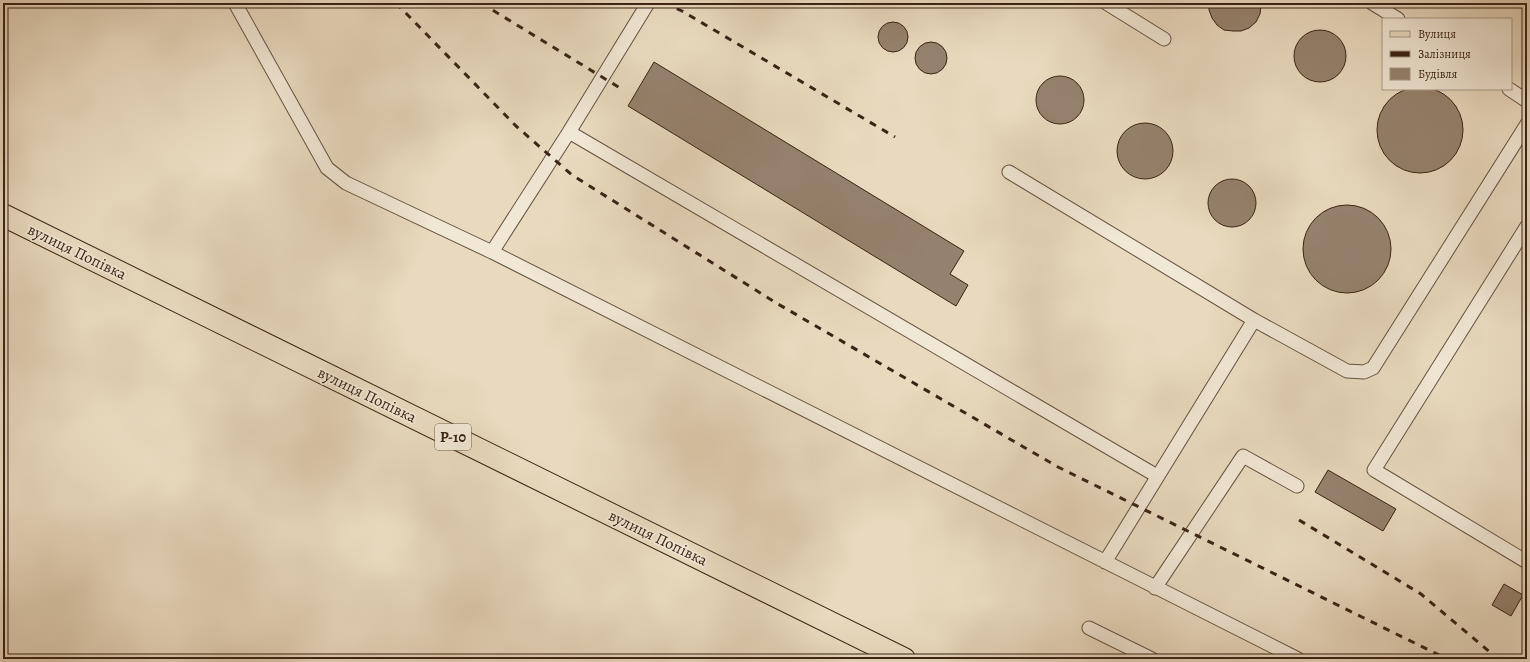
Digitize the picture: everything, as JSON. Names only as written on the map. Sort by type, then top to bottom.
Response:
[{"type":"main road","name":"вулиця Попівка","points":[[3,215],[904,659]]},
{"type":"lane","points":[[235,3],[327,168],[346,183],[492,252],[1298,659]]},
{"type":"lane","points":[[492,252],[569,132],[648,3]]},
{"type":"lane","points":[[1106,3],[1164,39]]},
{"type":"lane","points":[[1372,3],[1396,18]]},
{"type":"lane","points":[[1511,90],[1527,101]]},
{"type":"lane","points":[[1009,172],[1254,320],[1347,371],[1364,372],[1373,368],[1527,124]]},
{"type":"lane","points":[[569,132],[1157,476]]},
{"type":"lane","points":[[1527,226],[1374,470],[1527,562]]},
{"type":"lane","points":[[1105,562],[1254,320]]},
{"type":"lane","points":[[1155,588],[1243,456],[1297,486]]},
{"type":"lane","points":[[1089,628],[1152,659]]},
{"type":"building","points":[[1209,3],[1261,3],[1260,14],[1256,22],[1249,28],[1241,31],[1224,30],[1217,25],[1212,18],[1209,10]]},
{"type":"building","points":[[893,22],[904,26],[908,37],[904,48],[893,52],[882,48],[878,37],[882,26]]},
{"type":"building","points":[[1320,30],[1334,34],[1342,42],[1346,56],[1342,70],[1334,78],[1320,82],[1306,78],[1298,70],[1294,56],[1298,42],[1306,34]]},
{"type":"building","points":[[928,42],[934,42],[943,46],[947,58],[943,70],[934,74],[928,74],[919,70],[915,61],[915,55],[919,46]]},
{"type":"building","points":[[654,62],[964,251],[950,274],[968,285],[956,306],[628,106]]},
{"type":"building","points":[[1060,76],[1069,78],[1077,83],[1082,91],[1084,100],[1082,109],[1077,117],[1069,122],[1060,124],[1051,122],[1043,117],[1038,109],[1036,100],[1038,91],[1043,83],[1051,78]]},
{"type":"building","points":[[1404,90],[1436,90],[1444,94],[1456,106],[1462,122],[1462,138],[1456,154],[1444,166],[1428,172],[1412,172],[1396,166],[1384,154],[1378,138],[1378,122],[1384,106],[1396,94]]},
{"type":"building","points":[[1140,123],[1150,123],[1165,131],[1171,140],[1173,151],[1171,162],[1165,171],[1150,179],[1140,179],[1129,174],[1122,167],[1117,156],[1117,146],[1122,135],[1129,128]]},
{"type":"building","points":[[1227,179],[1237,179],[1249,186],[1256,198],[1256,208],[1249,220],[1237,227],[1227,227],[1219,223],[1212,216],[1208,208],[1208,198],[1212,190],[1219,183]]},
{"type":"building","points":[[1347,205],[1364,208],[1378,218],[1388,232],[1391,249],[1388,266],[1378,280],[1364,290],[1347,293],[1330,290],[1316,280],[1306,266],[1303,249],[1306,232],[1316,218],[1330,208]]},
{"type":"building","points":[[1328,470],[1396,509],[1383,531],[1315,492]]},
{"type":"building","points":[[1504,584],[1523,595],[1511,616],[1492,605]]},
{"type":"railway","points":[[396,3],[516,126],[572,175],[778,304],[1058,467],[1447,659]]},
{"type":"railway","points":[[481,3],[620,88]]},
{"type":"railway","points":[[664,3],[682,11],[895,137]]},
{"type":"railway","points":[[1299,520],[1421,594],[1498,659]]}]
